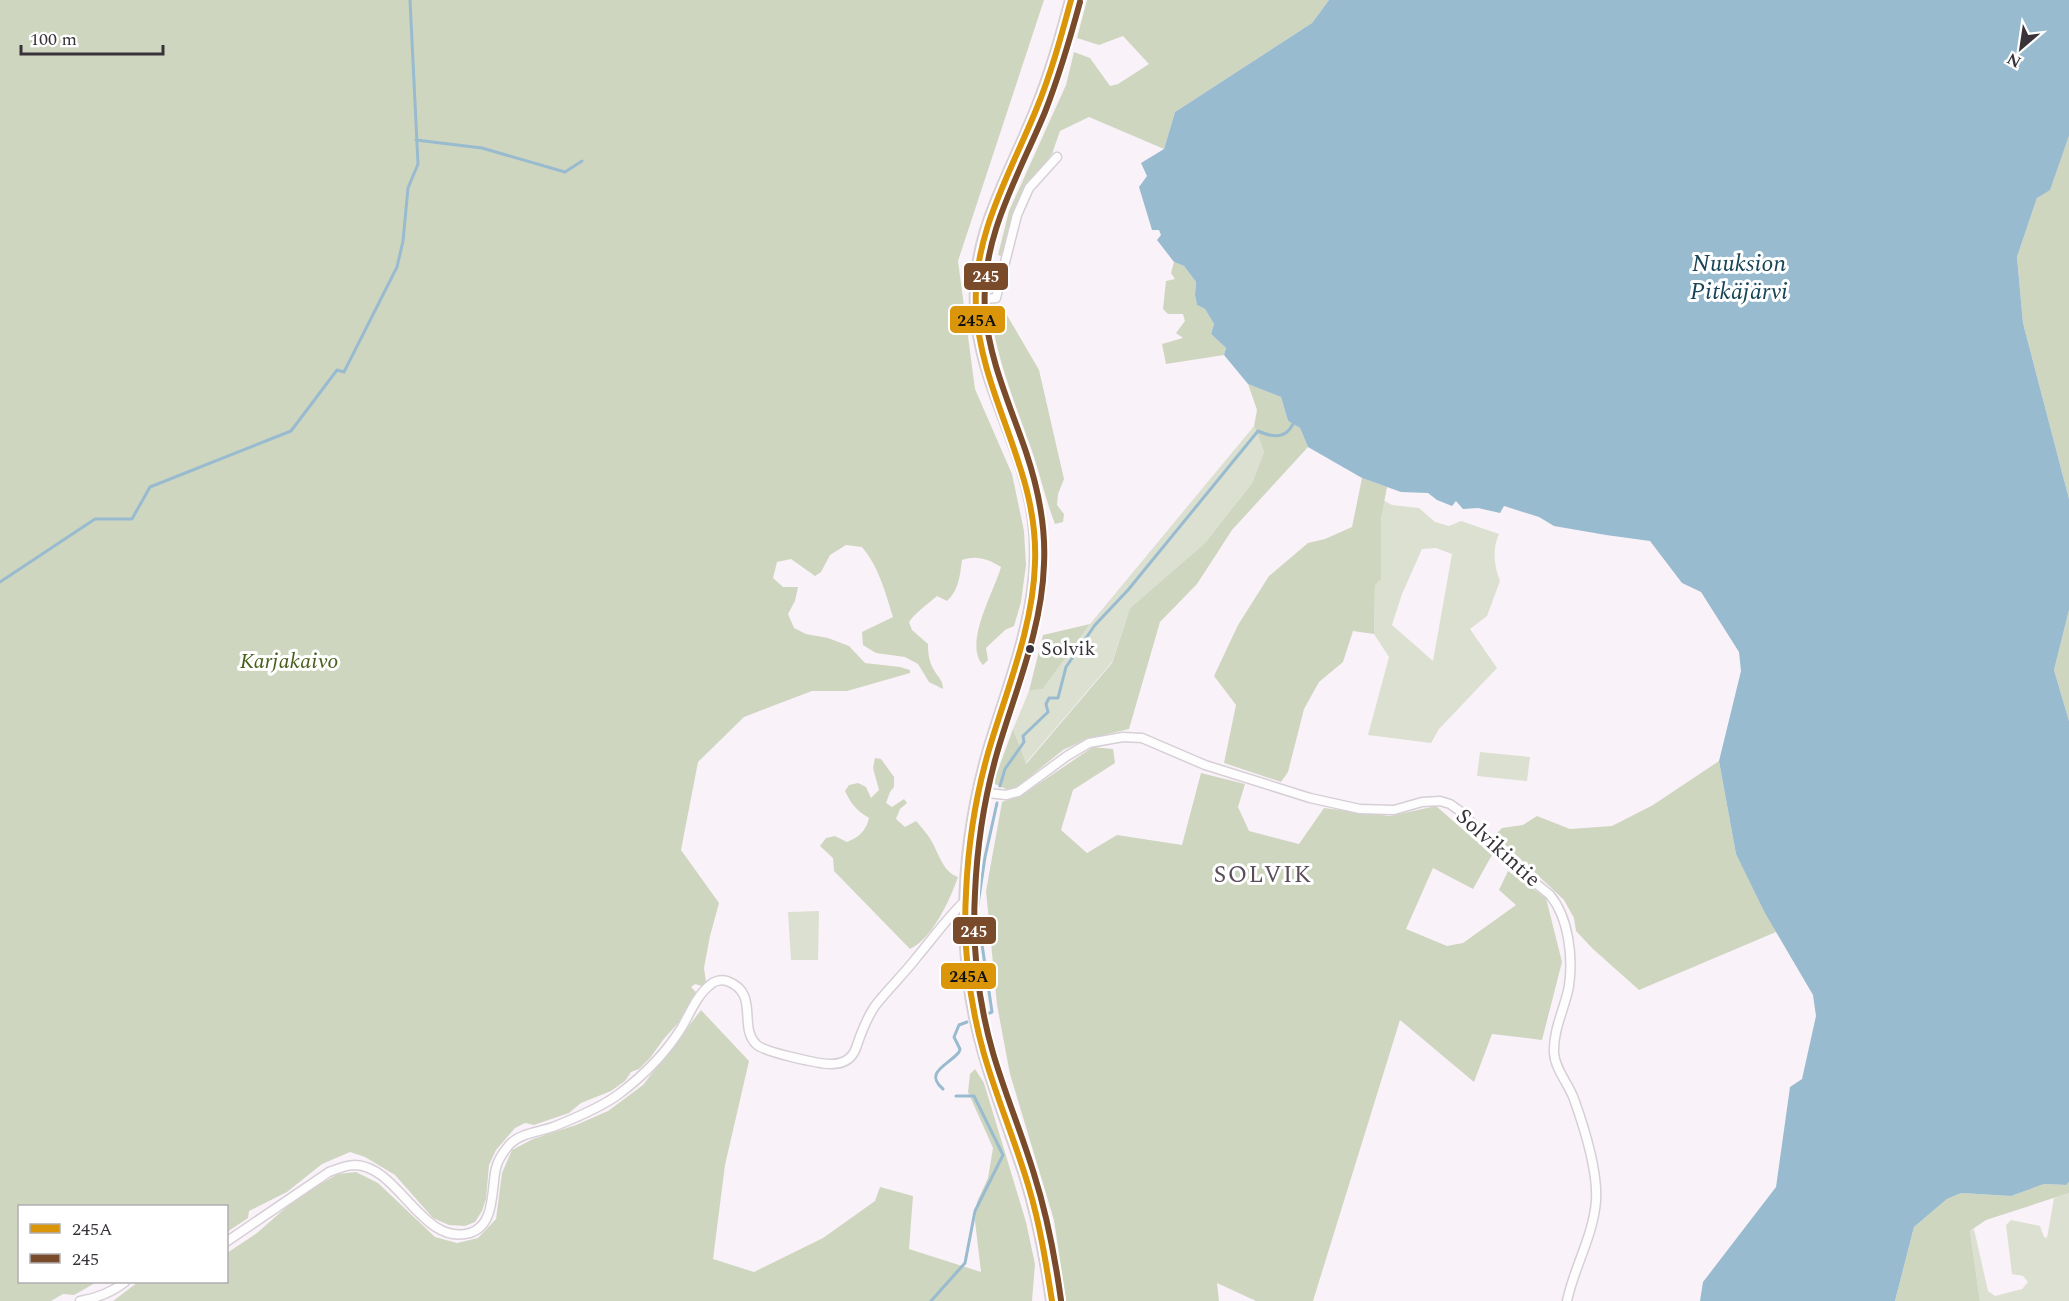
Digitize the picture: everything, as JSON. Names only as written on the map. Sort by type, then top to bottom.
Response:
[{"type":"street","points":[[1052,1301],[1036,1214],[988,1066],[974,1012],[965,931],[965,901],[972,829],[979,792],[988,753],[1025,636],[1035,580],[1036,553],[1031,501],[984,362],[978,332],[975,300],[980,250],[986,226],[1042,96],[1071,0]]},
{"type":"street","points":[[975,300],[996,298],[1017,215],[1029,188],[1057,157]]},
{"type":"street","name":"Solvikintie","points":[[979,792],[1006,795],[1018,792],[1089,743],[1123,736],[1142,738],[1205,765],[1310,798],[1377,810],[1394,810],[1422,802],[1440,801],[1450,804],[1464,814],[1505,856],[1550,895],[1565,921],[1570,960],[1569,986],[1558,1022],[1555,1057],[1573,1097],[1585,1136],[1595,1178],[1596,1199],[1592,1228],[1570,1286],[1567,1301]]},
{"type":"street","points":[[228,1241],[329,1172],[357,1165],[370,1169],[382,1178],[433,1225],[445,1232],[471,1233],[486,1220],[492,1201],[497,1165],[511,1144],[520,1137],[554,1127],[617,1096],[670,1044],[704,991],[716,981],[724,980],[731,983],[744,993],[752,1041],[758,1047],[829,1064],[850,1059],[876,1005],[903,975],[950,915],[965,901]]},
{"type":"street","points":[[80,1301],[97,1298],[111,1292],[122,1283]]},
{"type":"shaded area","points":[[1254,426],[1264,452],[1252,483],[1205,543],[1130,608],[1112,662],[1025,764],[1013,729],[1029,691],[1043,689],[1090,624]]},
{"type":"shaded area","points":[[1383,500],[1392,505],[1419,508],[1435,522],[1449,526],[1461,521],[1499,534],[1495,546],[1495,558],[1500,581],[1487,616],[1470,629],[1497,668],[1439,729],[1431,743],[1368,735],[1389,657],[1374,634],[1375,584]],"holes":[[[1436,548],[1452,554],[1433,661],[1392,625],[1402,594],[1422,549]]]},
{"type":"shaded area","points":[[1480,752],[1530,757],[1527,781],[1477,776]]},
{"type":"shaded area","points":[[819,911],[818,960],[791,960],[788,912]]},
{"type":"shaded area","points":[[2069,1193],[2069,1301],[1980,1301],[1970,1231],[1974,1229],[1988,1291],[1995,1296],[2022,1289],[2028,1282],[2023,1276],[2012,1274],[2006,1225],[2011,1220],[2040,1226],[2044,1237],[2047,1238],[2054,1198]]},
{"type":"green space","name":"Karjakaivo","points":[[0,0],[1044,0],[958,261],[975,389],[1012,474],[1024,531],[1026,565],[1021,602],[1014,626],[1005,630],[986,648],[988,660],[983,665],[978,656],[976,644],[982,618],[1001,567],[992,562],[973,558],[962,560],[958,582],[951,597],[947,601],[937,596],[909,622],[912,630],[928,644],[931,664],[943,689],[929,682],[918,664],[905,657],[876,653],[863,645],[862,632],[893,617],[877,571],[862,547],[846,545],[830,555],[821,572],[815,576],[791,559],[777,562],[773,578],[783,587],[798,587],[795,601],[788,614],[794,628],[806,634],[828,638],[849,646],[865,663],[900,667],[910,670],[910,673],[847,691],[812,691],[744,717],[698,762],[681,850],[719,903],[704,968],[706,982],[702,986],[695,984],[691,987],[696,992],[678,1023],[639,1069],[631,1072],[625,1081],[611,1091],[581,1103],[569,1113],[534,1125],[525,1123],[515,1128],[496,1150],[489,1165],[486,1199],[482,1211],[475,1222],[465,1226],[449,1225],[433,1218],[395,1175],[365,1157],[350,1152],[322,1164],[287,1192],[249,1211],[248,1218],[228,1231],[228,1205],[18,1205],[18,1283],[95,1283],[74,1295],[63,1294],[51,1301],[0,1301]]},
{"type":"green space","points":[[1087,0],[1329,0],[1312,23],[1175,112],[1164,149],[1089,117],[1060,131],[1052,154],[1026,187],[1014,214],[1001,256],[998,255],[1009,211],[1066,85],[1074,52],[1090,58],[1110,86],[1118,84],[1149,64],[1123,36],[1099,45],[1077,38]]},
{"type":"green space","points":[[2069,136],[2069,499],[2023,323],[2017,257],[2037,198],[2050,189]]},
{"type":"green space","points":[[1174,262],[1184,266],[1196,282],[1197,305],[1205,309],[1214,324],[1211,334],[1226,348],[1224,355],[1166,364],[1162,344],[1183,338],[1176,333],[1185,321],[1183,314],[1168,314],[1163,309],[1166,281],[1175,279],[1171,273]]},
{"type":"green space","points":[[995,306],[1004,310],[1039,370],[1064,479],[1058,494],[1057,505],[1064,514],[1063,522],[1055,524],[1006,378],[994,334]]},
{"type":"green space","points":[[1248,384],[1281,397],[1288,421],[1300,428],[1308,447],[1232,530],[1197,584],[1160,622],[1129,729],[1087,739],[1063,750],[1017,787],[1008,790],[995,784],[995,778],[1013,729],[1026,764],[1112,663],[1130,608],[1205,543],[1252,483],[1264,452],[1254,426],[1257,410]]},
{"type":"green space","points":[[1362,478],[1387,487],[1381,519],[1381,579],[1375,585],[1374,634],[1353,631],[1343,662],[1319,682],[1304,709],[1288,772],[1281,782],[1224,763],[1236,705],[1214,676],[1238,625],[1269,576],[1308,543],[1325,539],[1352,527]]},
{"type":"green space","points":[[2069,610],[2069,721],[2054,670]]},
{"type":"green space","points":[[1090,624],[1043,689],[1029,691],[1043,635]]},
{"type":"green space","points":[[1093,747],[1113,749],[1115,763],[1073,790],[1061,830],[1087,853],[1117,835],[1182,845],[1201,773],[1245,784],[1238,807],[1249,831],[1299,844],[1324,808],[1390,816],[1436,806],[1492,855],[1473,889],[1433,868],[1406,929],[1447,946],[1463,943],[1516,905],[1499,890],[1508,871],[1546,898],[1562,962],[1542,1040],[1492,1034],[1474,1082],[1400,1020],[1313,1301],[1256,1301],[1217,1283],[1219,1301],[1066,1301],[1054,1220],[1010,1074],[997,1005],[986,891],[1002,802],[1025,793]]},
{"type":"green space","points":[[875,758],[881,759],[894,777],[894,787],[886,803],[892,807],[904,799],[907,803],[900,809],[896,819],[905,827],[916,821],[929,837],[944,866],[958,877],[933,928],[926,937],[910,949],[834,871],[833,858],[820,846],[826,838],[835,836],[847,842],[864,830],[869,818],[855,807],[845,791],[849,785],[858,783],[866,787],[871,798],[879,790],[873,768]]},
{"type":"green space","points":[[1719,761],[1736,854],[1776,932],[1639,990],[1576,931],[1574,918],[1564,900],[1495,835],[1502,828],[1523,825],[1537,816],[1570,829],[1612,826],[1653,805]]},
{"type":"green space","points":[[701,1010],[749,1061],[725,1165],[713,1259],[754,1272],[823,1238],[875,1201],[880,1187],[913,1196],[909,1249],[981,1272],[975,1221],[977,1202],[988,1178],[993,1148],[968,1092],[970,1074],[975,1069],[984,1083],[1026,1222],[1035,1264],[1032,1301],[113,1301],[137,1283],[228,1283],[228,1252],[257,1233],[298,1197],[338,1174],[356,1172],[378,1183],[435,1237],[457,1243],[478,1238],[496,1219],[502,1173],[512,1150],[533,1139],[576,1125],[608,1111],[643,1085]]},
{"type":"green space","points":[[2069,1182],[2069,1193],[1986,1220],[1970,1231],[1980,1301],[1895,1301],[1914,1227],[1947,1199],[1961,1193],[2011,1196],[2044,1184],[2066,1185]]},
{"type":"water","name":"Nuuksion Pitkäjärvi","points":[[1329,0],[2069,0],[2069,136],[2050,190],[2037,198],[2017,257],[2023,323],[2069,499],[2069,610],[2054,670],[2069,721],[2069,1182],[2066,1185],[2044,1184],[2011,1196],[1961,1193],[1947,1199],[1914,1227],[1895,1301],[1700,1301],[1703,1282],[1776,1187],[1790,1087],[1802,1079],[1816,1016],[1813,995],[1765,913],[1736,854],[1719,761],[1741,671],[1739,652],[1701,592],[1682,583],[1650,541],[1554,526],[1539,517],[1504,506],[1500,513],[1478,508],[1463,509],[1456,501],[1452,506],[1437,500],[1428,493],[1401,492],[1362,478],[1308,447],[1300,428],[1288,421],[1281,397],[1248,384],[1224,355],[1226,348],[1211,334],[1214,324],[1205,309],[1197,305],[1196,282],[1184,266],[1174,262],[1157,240],[1161,235],[1159,230],[1152,230],[1139,187],[1147,176],[1141,163],[1164,149],[1175,112],[1312,23]]},
{"type":"waterway","points":[[0,582],[95,519],[132,519],[150,487],[291,431],[337,370],[344,372],[397,267],[403,241],[408,188],[418,164],[410,0]]},
{"type":"waterway","points":[[416,140],[482,148],[565,172],[582,161]]},
{"type":"waterway","points":[[1000,786],[1005,769],[1024,742],[1023,736],[1048,712],[1046,704],[1049,698],[1058,698],[1066,667],[1095,625],[1128,590],[1258,431],[1278,436],[1286,433],[1293,424]]},
{"type":"waterway","points":[[987,1014],[992,1012],[977,911],[985,857],[997,803]]},
{"type":"waterway","points":[[943,1089],[936,1078],[937,1073],[959,1052],[960,1049],[954,1037],[959,1025],[967,1022]]},
{"type":"waterway","points":[[931,1301],[965,1263],[975,1211],[1003,1155],[974,1096],[956,1096]]},
{"type":"transit line","name":"245A","points":[[1052,1301],[1033,1202],[989,1071],[974,1014],[966,954],[965,913],[968,858],[976,805],[983,770],[1024,636],[1035,563],[1034,529],[1028,496],[988,373],[980,341],[976,281],[986,231],[1041,96],[1071,0]]},
{"type":"transit line","name":"245","points":[[1061,1300],[1039,1189],[998,1068],[983,1014],[975,954],[974,913],[977,858],[992,770],[1033,636],[1044,564],[1040,507],[1026,452],[991,347],[985,310],[985,283],[995,232],[1003,208],[1050,98],[1080,2]]},
{"type":"place","name":"Solvik","points":[[1030,649]]},
{"type":"district","name":"SOLVIK","points":[[1263,875]]}]
